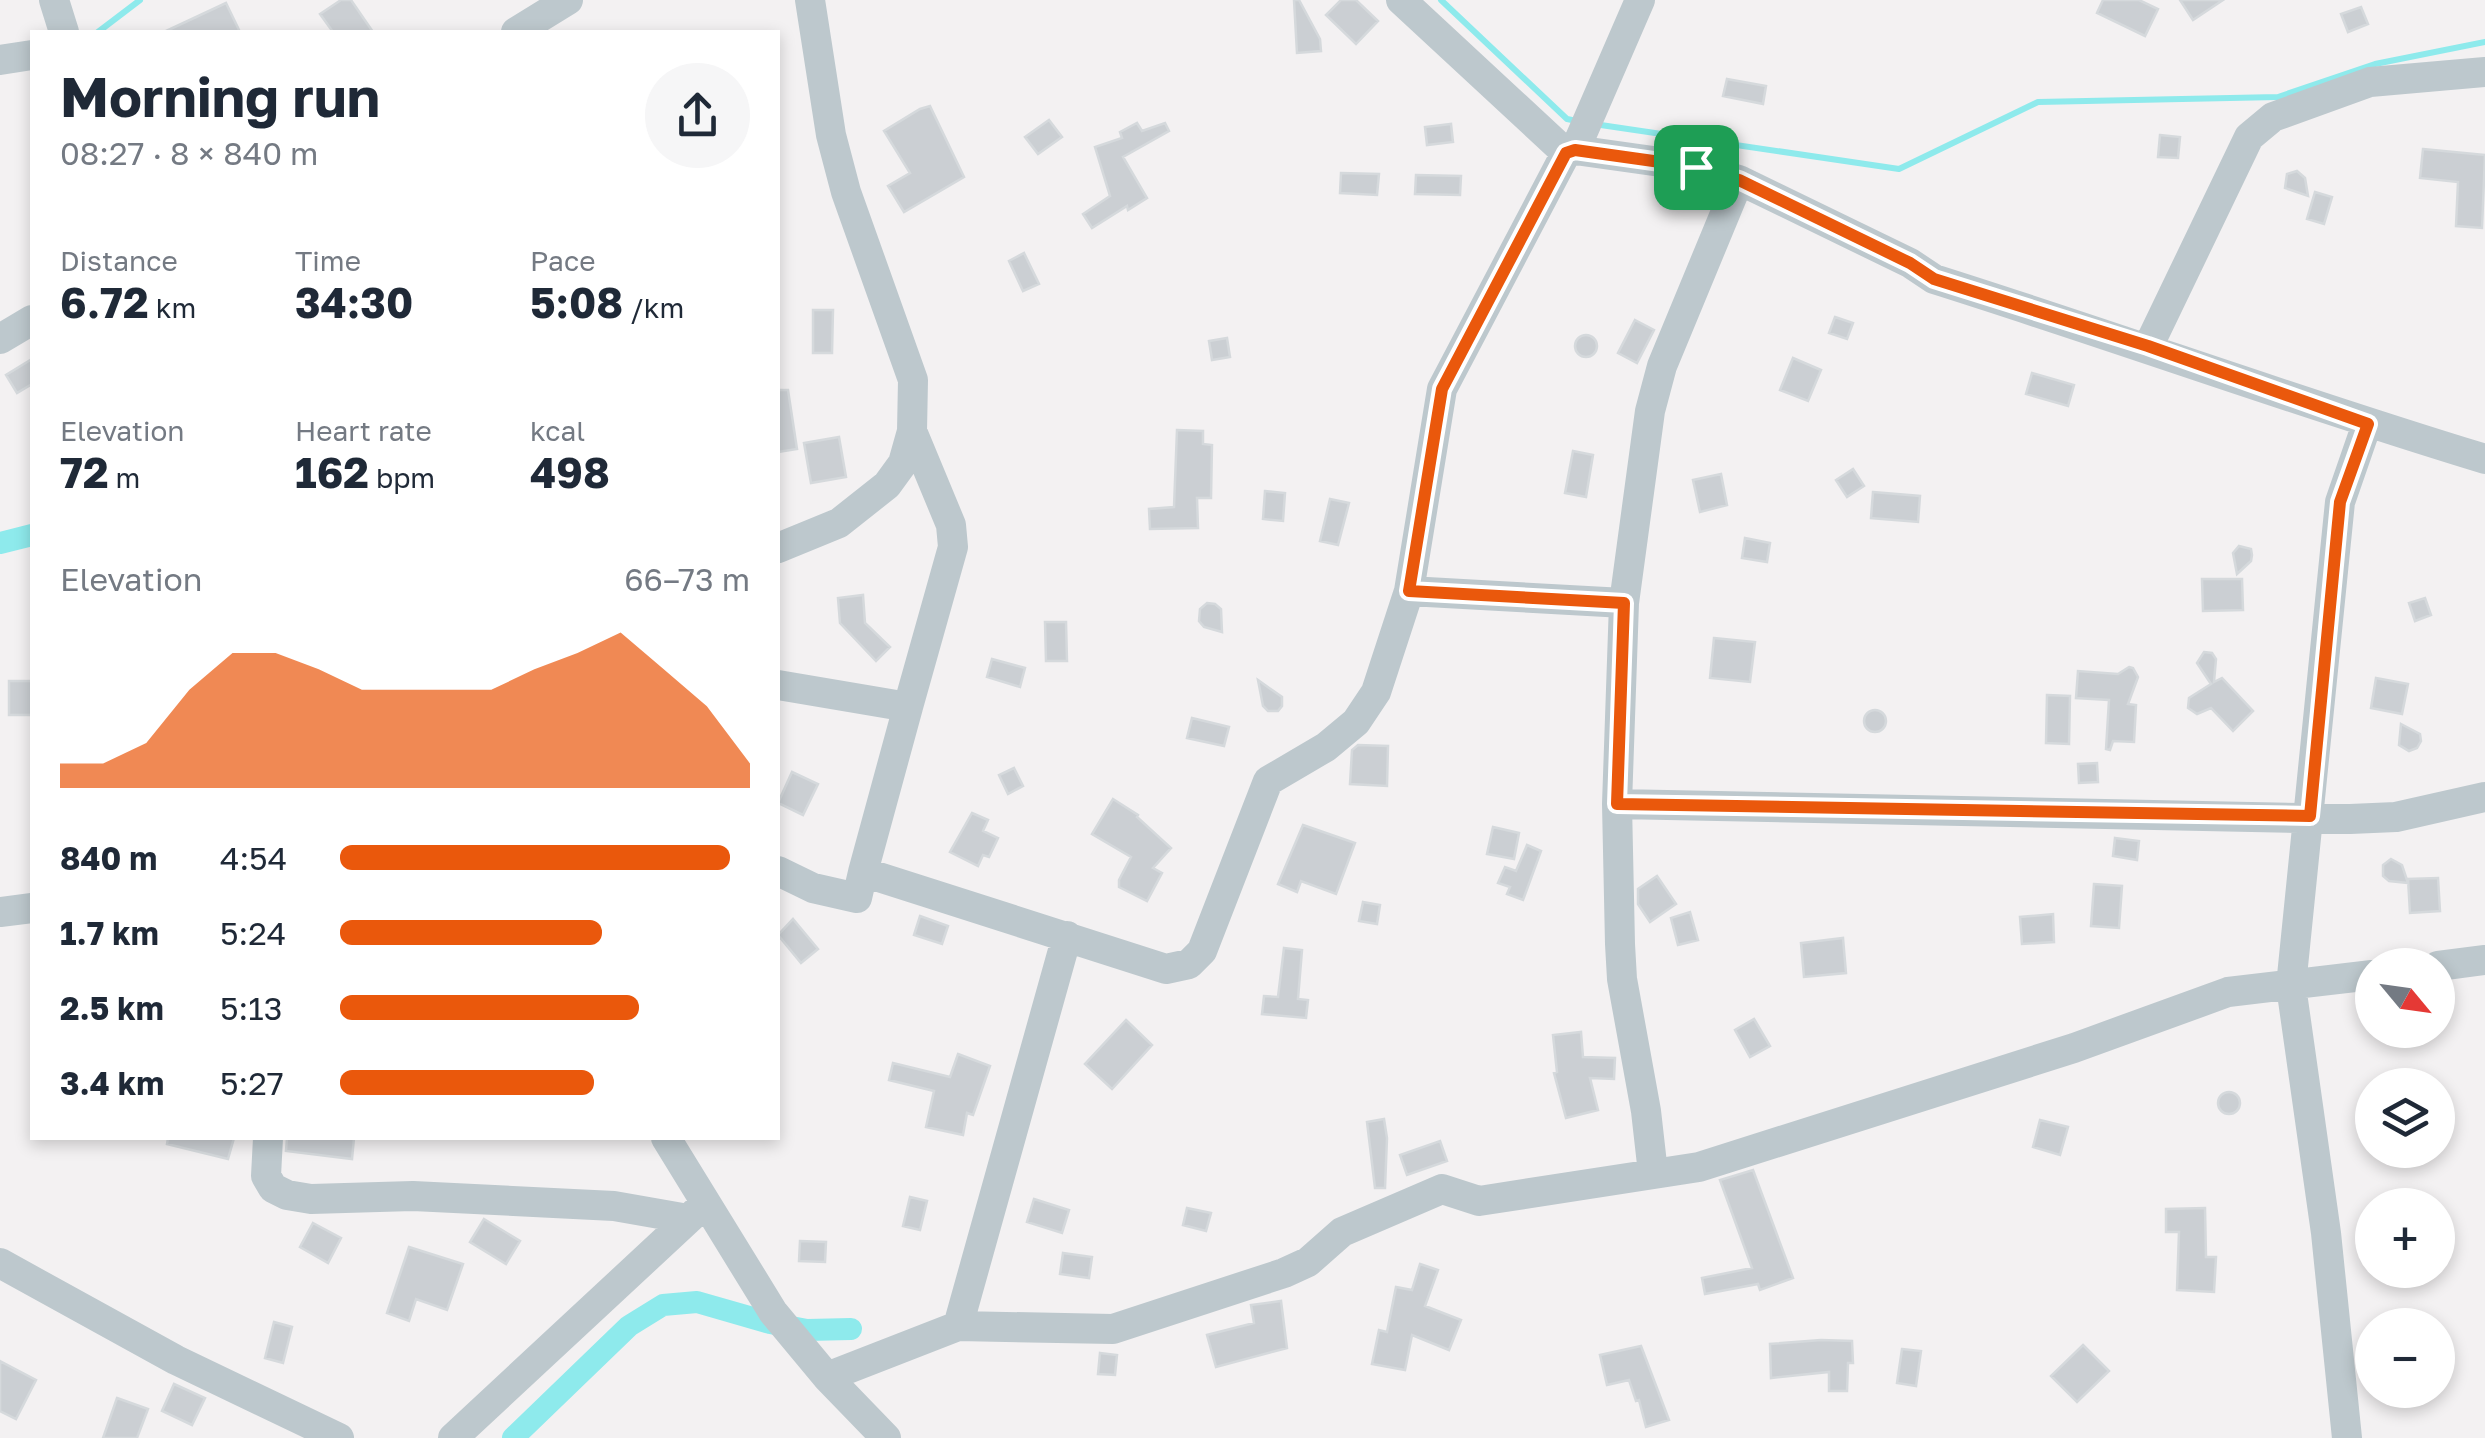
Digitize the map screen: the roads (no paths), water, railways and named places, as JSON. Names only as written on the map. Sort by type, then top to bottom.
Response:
[{"type":"street","points":[[54,0],[63,30]]},
{"type":"street","points":[[519,30],[568,0]]},
{"type":"street","points":[[780,547],[839,522],[887,485],[903,463],[912,431],[913,380],[846,192],[831,135],[810,0]]},
{"type":"street","points":[[1402,0],[1571,151],[1696,167],[1739,180],[1910,263],[1934,279],[2148,346],[2368,424],[2485,459]]},
{"type":"street","points":[[863,872],[1166,969],[1190,964],[1211,933],[1268,782],[1326,747],[1356,722],[1376,692],[1409,591],[1442,389],[1571,151],[1640,0]]},
{"type":"street","points":[[0,60],[30,54]]},
{"type":"street","points":[[2148,346],[2249,137],[2260,126],[2273,117],[2370,82],[2485,72]]},
{"type":"street","points":[[1653,1173],[1622,979],[1617,804],[1624,603],[1650,411],[1662,366],[1739,180]]},
{"type":"street","points":[[0,339],[30,321]]},
{"type":"street","points":[[2347,1438],[2326,1234],[2290,986],[2340,502],[2368,424]]},
{"type":"street","points":[[780,871],[813,888],[857,898],[954,547],[952,525],[912,431]]},
{"type":"street","points":[[1409,591],[1624,603]]},
{"type":"street","points":[[780,685],[908,707]]},
{"type":"street","points":[[1617,804],[2350,819],[2396,817],[2485,797]]},
{"type":"street","points":[[0,912],[30,908]]},
{"type":"street","points":[[958,1326],[1066,936]]},
{"type":"street","points":[[2455,964],[2485,960]]},
{"type":"street","points":[[827,1377],[958,1326],[1113,1329],[1308,1262],[1342,1232],[1442,1189],[1479,1202],[1700,1167],[2074,1048],[2228,992],[2355,977]]},
{"type":"street","points":[[268,1140],[266,1176],[273,1188],[311,1199],[413,1196],[696,1211]]},
{"type":"street","points":[[667,1140],[696,1211],[781,1324],[886,1438]]},
{"type":"street","points":[[452,1438],[696,1211]]},
{"type":"street","points":[[0,1263],[176,1360],[340,1438]]},
{"type":"waterway","points":[[101,30],[140,0]]},
{"type":"waterway","points":[[1441,0],[1567,119],[1577,121]]},
{"type":"waterway","points":[[1594,124],[1899,169],[2038,102],[2278,97],[2375,64],[2485,42]]},
{"type":"waterway","points":[[0,543],[30,536]]},
{"type":"waterway","points":[[513,1438],[629,1326],[663,1305],[697,1302],[807,1330],[851,1329]]}]
